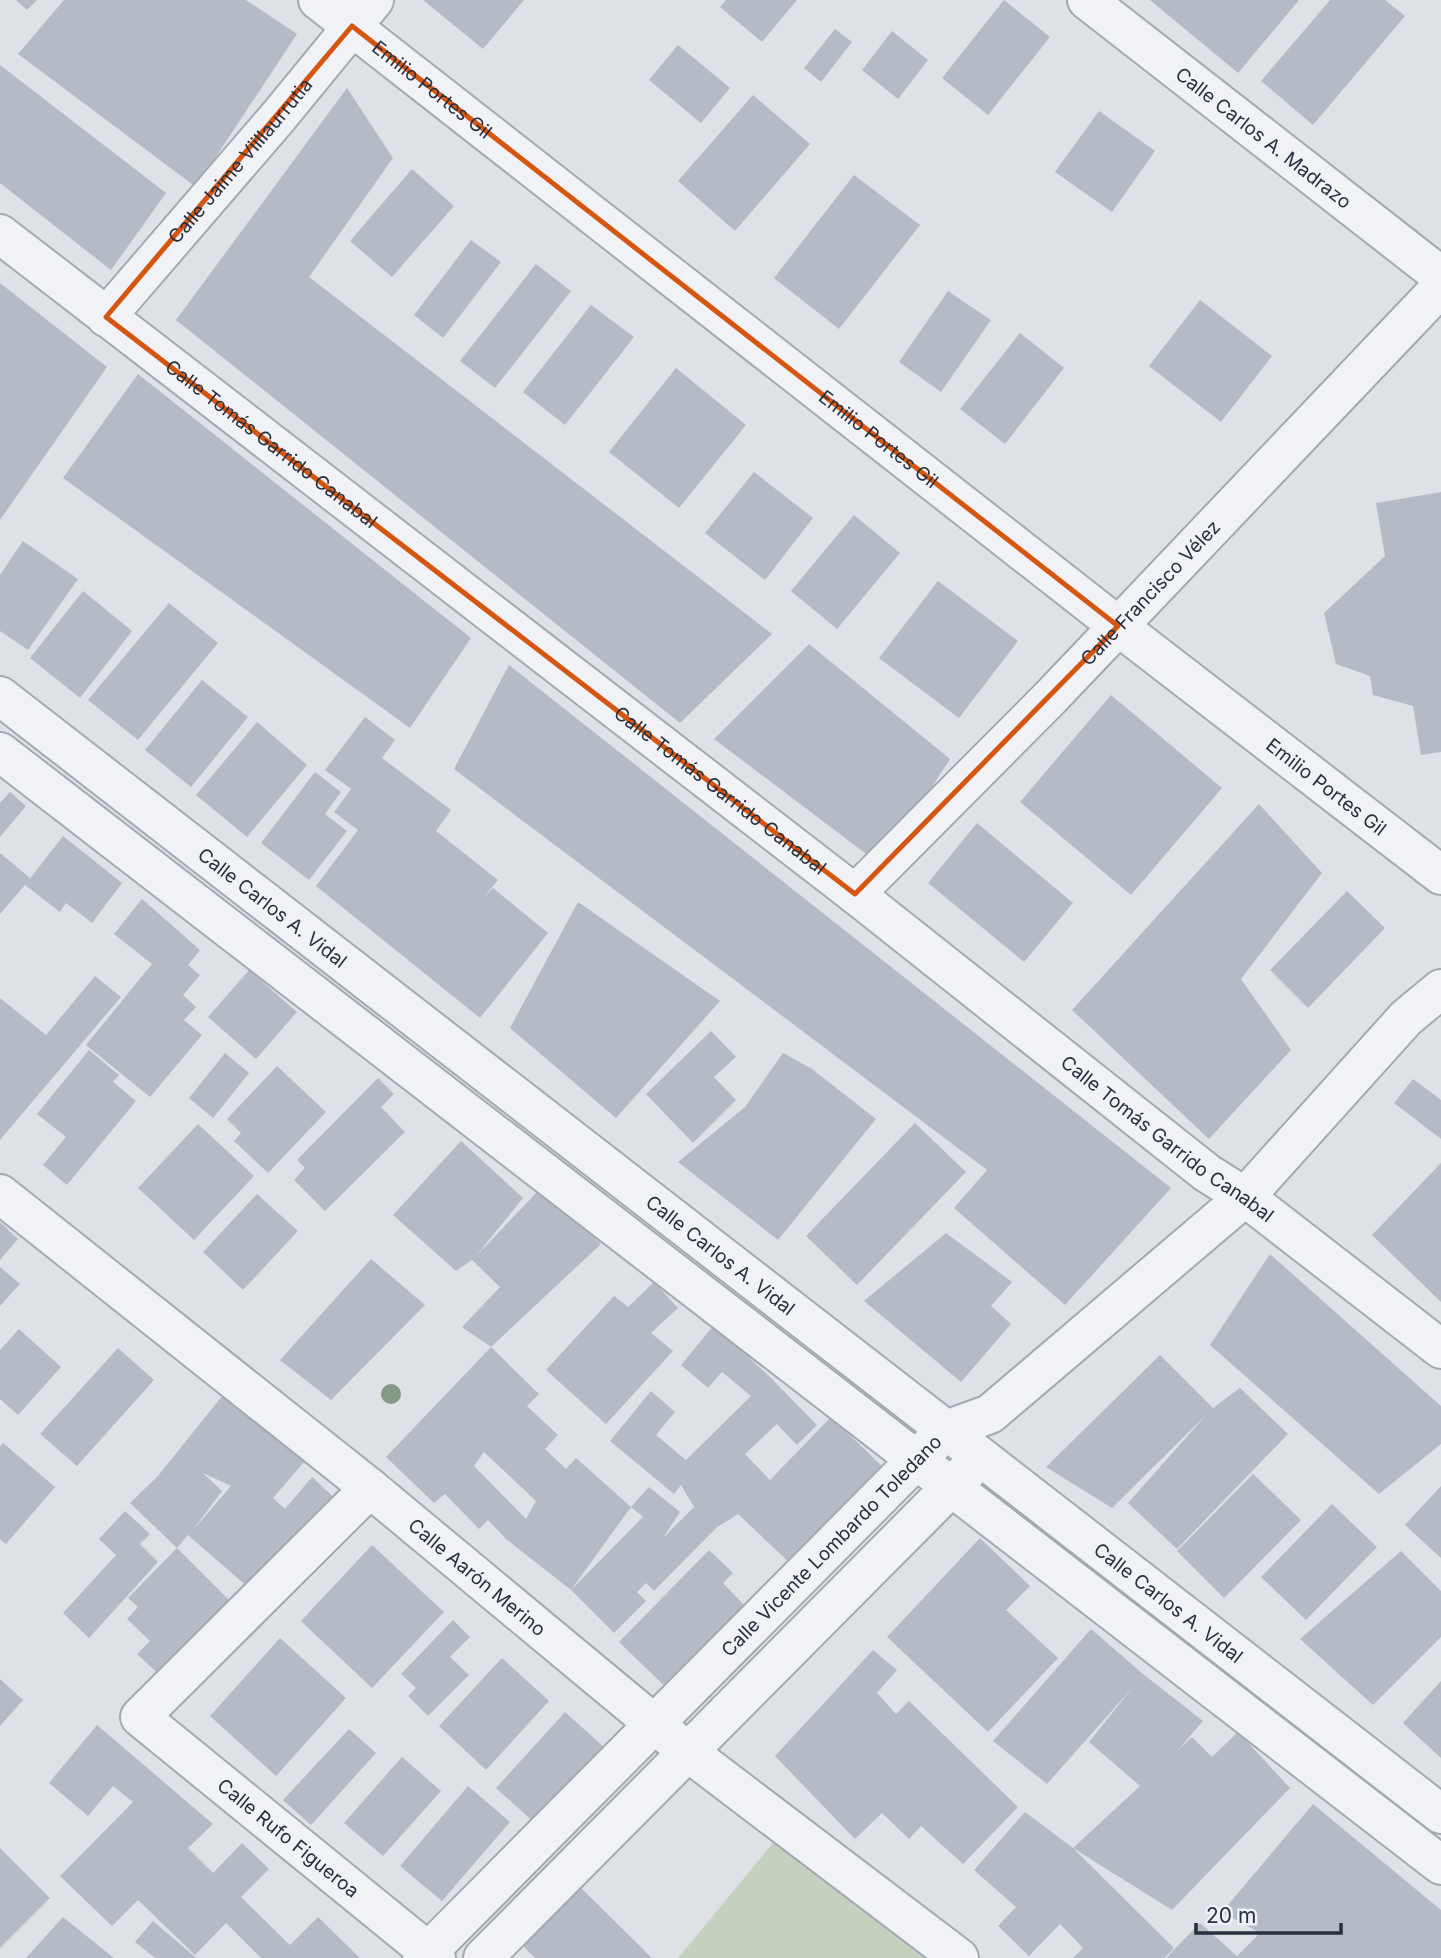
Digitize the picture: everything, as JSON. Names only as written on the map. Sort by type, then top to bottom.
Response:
[{"type":"street","name":"Emilio Portes Gil","points":[[318,0],[363,13],[1118,626],[1441,875]]},
{"type":"street","name":"Calle Carlos A. Madrazo","points":[[1087,0],[1441,276]]},
{"type":"street","name":"Calle Jaime Viillaurrutia","points":[[106,317],[279,116],[363,13]]},
{"type":"street","name":"Calle Tomás Garrido Canabal","points":[[0,234],[855,894],[1207,1173],[1245,1197],[1441,1349]]},
{"type":"street","name":"Calle Francisco Vélez","points":[[855,894],[1050,698],[1441,288]]},
{"type":"street","name":"Calle Carlos A. Vidal","points":[[0,696],[1441,1814]]},
{"type":"street","points":[[0,752],[1441,1865]]},
{"type":"street","points":[[483,1958],[981,1457],[990,1414],[1245,1197],[1406,1018],[1441,989]]},
{"type":"street","name":"Calle Aarón Merino","points":[[0,1194],[370,1488],[688,1752],[959,1958]]},
{"type":"street","name":"Calle Vicente Lombardo Toledano","points":[[428,1956],[655,1722],[946,1430],[990,1414]]},
{"type":"street","name":"Calle Rufo Figueroa","points":[[370,1488],[140,1717],[428,1956]]},
{"type":"highlighted area","points":[[352,26],[1118,626],[855,894],[106,317]]},
{"type":"green space","points":[[778,1837],[935,1958],[678,1958]]},
{"type":"building","points":[[16,0],[37,0],[27,10]]},
{"type":"building","points":[[64,0],[246,0],[297,34],[196,187],[18,54]]},
{"type":"building","points":[[423,0],[524,0],[483,49]]},
{"type":"building","points":[[726,0],[797,0],[762,42],[720,7]]},
{"type":"building","points":[[1004,0],[1050,37],[988,115],[942,78]]},
{"type":"building","points":[[1150,0],[1299,0],[1238,73]]},
{"type":"building","points":[[1330,0],[1385,0],[1405,16],[1313,125],[1261,81]]},
{"type":"building","points":[[835,29],[852,42],[821,82],[804,68]]},
{"type":"building","points":[[892,31],[928,60],[898,99],[862,70]]},
{"type":"building","points":[[678,45],[730,88],[701,123],[649,80]]},
{"type":"building","points":[[0,65],[166,193],[111,270],[0,183]]},
{"type":"building","points":[[347,88],[393,158],[309,277],[772,634],[680,723],[176,320]]},
{"type":"building","points":[[753,95],[810,144],[735,231],[678,181]]},
{"type":"building","points":[[1099,111],[1155,151],[1112,212],[1055,172]]},
{"type":"building","points":[[412,169],[454,206],[392,277],[350,241]]},
{"type":"building","points":[[854,175],[920,225],[839,329],[774,278]]},
{"type":"building","points":[[471,240],[501,262],[443,338],[414,315]]},
{"type":"building","points":[[536,264],[571,291],[495,388],[460,361]]},
{"type":"building","points":[[0,283],[107,367],[0,520]]},
{"type":"building","points":[[948,291],[991,320],[941,392],[899,362]]},
{"type":"building","points":[[1200,300],[1272,356],[1221,422],[1149,366]]},
{"type":"building","points":[[591,305],[634,337],[565,425],[523,392]]},
{"type":"building","points":[[1020,333],[1064,368],[1005,444],[960,409]]},
{"type":"building","points":[[676,368],[746,425],[679,508],[609,452]]},
{"type":"building","points":[[138,374],[471,638],[410,728],[63,478]]},
{"type":"building","points":[[754,472],[813,518],[765,580],[705,533]]},
{"type":"building","points":[[1441,492],[1441,752],[1421,755],[1413,706],[1373,695],[1370,676],[1336,664],[1324,613],[1385,556],[1376,503]]},
{"type":"building","points":[[854,515],[900,553],[837,629],[791,591]]},
{"type":"building","points":[[23,541],[78,579],[28,650],[0,631],[0,575]]},
{"type":"building","points":[[938,581],[1018,641],[959,718],[879,658]]},
{"type":"building","points":[[83,591],[132,631],[80,698],[30,658]]},
{"type":"building","points":[[169,603],[218,643],[138,740],[88,700]]},
{"type":"building","points":[[809,644],[950,759],[881,865],[714,739]]},
{"type":"building","points":[[509,665],[1171,1188],[1065,1305],[954,1208],[987,1170],[454,769]]},
{"type":"building","points":[[202,680],[248,717],[191,787],[145,750]]},
{"type":"building","points":[[1111,695],[1222,788],[1131,895],[1020,802]]},
{"type":"building","points":[[365,717],[395,740],[382,758],[451,810],[436,831],[498,880],[484,897],[493,888],[548,933],[480,1018],[316,886],[358,830],[334,812],[351,789],[325,770]]},
{"type":"building","points":[[257,722],[307,765],[247,837],[196,795]]},
{"type":"building","points":[[315,772],[341,792],[325,814],[347,831],[309,880],[261,843]]},
{"type":"building","points":[[10,792],[26,806],[0,837],[0,803]]},
{"type":"building","points":[[1259,804],[1322,873],[1241,979],[1291,1050],[1209,1139],[1072,1010]]},
{"type":"building","points":[[977,823],[1073,903],[1024,962],[928,883]]},
{"type":"building","points":[[63,836],[122,883],[92,923],[66,903],[60,912],[25,885]]},
{"type":"building","points":[[0,853],[30,878],[0,914]]},
{"type":"building","points":[[1347,891],[1385,928],[1308,1008],[1270,970]]},
{"type":"building","points":[[142,899],[200,950],[188,965],[200,975],[183,995],[196,1007],[184,1020],[202,1035],[150,1097],[86,1045],[152,964],[114,934]]},
{"type":"building","points":[[578,902],[720,1001],[616,1118],[510,1028]]},
{"type":"building","points":[[249,970],[297,1012],[256,1059],[208,1017]]},
{"type":"building","points":[[95,976],[121,997],[0,1140],[0,998],[46,1035]]},
{"type":"building","points":[[711,1031],[736,1057],[714,1077],[736,1100],[693,1143],[646,1094]]},
{"type":"building","points":[[89,1050],[119,1075],[113,1082],[136,1101],[67,1185],[43,1165],[66,1137],[37,1114]]},
{"type":"building","points":[[225,1053],[249,1073],[213,1118],[189,1098]]},
{"type":"building","points":[[783,1053],[812,1069],[876,1119],[778,1240],[678,1162],[745,1107]]},
{"type":"building","points":[[277,1066],[326,1112],[268,1173],[234,1141],[241,1133],[227,1119]]},
{"type":"building","points":[[378,1078],[394,1094],[381,1107],[405,1132],[325,1211],[294,1180],[305,1168],[297,1160]]},
{"type":"building","points":[[1413,1079],[1441,1100],[1441,1139],[1394,1103]]},
{"type":"building","points":[[915,1123],[966,1172],[857,1285],[806,1236]]},
{"type":"building","points":[[198,1124],[254,1176],[194,1240],[138,1188]]},
{"type":"building","points":[[461,1141],[523,1198],[476,1256],[542,1187],[601,1244],[491,1347],[462,1327],[500,1287],[472,1260],[456,1271],[393,1215]]},
{"type":"building","points":[[1441,1163],[1441,1302],[1372,1235]]},
{"type":"building","points":[[257,1194],[298,1231],[243,1290],[203,1252]]},
{"type":"building","points":[[0,1222],[18,1239],[0,1260]]},
{"type":"building","points":[[946,1233],[1012,1282],[991,1306],[1011,1324],[961,1382],[864,1301]]},
{"type":"building","points":[[1270,1254],[1441,1406],[1441,1444],[1379,1494],[1210,1345]]},
{"type":"building","points":[[371,1259],[425,1305],[331,1400],[280,1360]]},
{"type":"building","points":[[0,1267],[20,1284],[0,1306]]},
{"type":"building","points":[[654,1282],[678,1308],[651,1333],[673,1351],[606,1424],[546,1370],[614,1296],[628,1307]]},
{"type":"building","points":[[714,1325],[817,1425],[797,1445],[777,1424],[745,1454],[770,1480],[831,1417],[886,1470],[794,1567],[738,1514],[716,1528],[654,1591],[646,1583],[637,1592],[646,1601],[614,1633],[571,1590],[643,1517],[631,1507],[649,1487],[680,1512],[663,1538],[694,1507],[681,1485],[674,1494],[610,1441],[651,1391],[675,1412],[656,1435],[686,1460],[751,1396],[722,1372],[708,1388],[681,1365]]},
{"type":"building","points":[[19,1329],[61,1367],[18,1415],[0,1399],[0,1350]]},
{"type":"building","points":[[491,1347],[539,1394],[527,1406],[558,1435],[545,1449],[566,1469],[576,1458],[631,1507],[571,1590],[506,1539],[488,1520],[479,1529],[445,1494],[434,1503],[386,1457]],"holes":[[[484,1452],[536,1501],[526,1519],[474,1466]]]},
{"type":"building","points":[[118,1348],[154,1380],[77,1466],[40,1434]]},
{"type":"building","points":[[1160,1355],[1213,1408],[1240,1388],[1288,1434],[1177,1549],[1128,1503],[1207,1414],[1112,1508],[1046,1467]]},
{"type":"building","points":[[223,1395],[304,1462],[273,1498],[285,1509],[312,1477],[340,1503],[258,1596],[188,1535],[177,1548],[130,1503],[157,1477]],"holes":[[[203,1473],[231,1486],[193,1530],[222,1491]]]},
{"type":"building","points":[[3,1443],[55,1487],[6,1544],[0,1539],[0,1447]]},
{"type":"building","points":[[1253,1474],[1301,1520],[1224,1598],[1177,1551]]},
{"type":"building","points":[[1441,1486],[1441,1558],[1405,1525]]},
{"type":"building","points":[[1332,1504],[1377,1547],[1306,1620],[1261,1577]]},
{"type":"building","points":[[125,1511],[150,1534],[140,1544],[158,1562],[89,1638],[63,1613],[116,1555],[99,1539]]},
{"type":"building","points":[[980,1538],[1030,1586],[1006,1610],[1058,1658],[988,1732],[887,1637]]},
{"type":"building","points":[[372,1545],[444,1612],[372,1688],[301,1621]]},
{"type":"building","points":[[177,1548],[237,1608],[165,1680],[137,1654],[150,1641],[127,1619],[138,1607],[128,1598]]},
{"type":"building","points":[[709,1550],[733,1573],[723,1583],[745,1606],[675,1696],[619,1642]]},
{"type":"building","points":[[1401,1551],[1441,1591],[1441,1637],[1373,1705],[1300,1639]]},
{"type":"building","points":[[453,1620],[470,1637],[450,1657],[469,1675],[428,1716],[408,1696],[416,1688],[401,1674]]},
{"type":"building","points":[[1091,1629],[1203,1721],[1178,1750],[1192,1737],[1212,1757],[1238,1732],[1290,1788],[1172,1910],[1073,1848],[1140,1786],[1089,1742],[1133,1687],[1047,1784],[993,1741]]},
{"type":"building","points":[[280,1638],[346,1698],[276,1776],[210,1716]]},
{"type":"building","points":[[873,1650],[897,1670],[877,1693],[896,1714],[909,1701],[1018,1807],[963,1864],[921,1826],[909,1839],[882,1813],[855,1839],[775,1756]]},
{"type":"building","points":[[502,1658],[549,1701],[486,1770],[439,1726]]},
{"type":"building","points":[[0,1679],[23,1700],[0,1726]]},
{"type":"building","points":[[1441,1681],[1441,1758],[1403,1723]]},
{"type":"building","points":[[565,1712],[606,1749],[537,1825],[496,1788]]},
{"type":"building","points":[[97,1725],[213,1824],[188,1848],[213,1873],[242,1843],[269,1869],[241,1897],[290,1945],[318,1917],[360,1958],[261,1958],[226,1923],[195,1955],[138,1900],[112,1926],[60,1876],[133,1802],[113,1786],[88,1816],[49,1783]]},
{"type":"building","points":[[349,1729],[376,1753],[311,1825],[283,1800]]},
{"type":"building","points":[[402,1757],[441,1791],[383,1856],[344,1823]]},
{"type":"building","points":[[468,1786],[510,1822],[442,1901],[400,1866]]},
{"type":"building","points":[[1313,1804],[1441,1910],[1441,1958],[1166,1958],[1200,1923],[1237,1956],[1260,1933],[1222,1912]]},
{"type":"building","points":[[1025,1812],[1073,1848],[1174,1948],[1164,1958],[1073,1958],[1083,1948],[1060,1924],[1029,1956],[998,1926],[1016,1907],[974,1870]]},
{"type":"building","points":[[0,1848],[50,1898],[0,1948]]},
{"type":"building","points":[[577,1884],[652,1958],[535,1958],[520,1943]]},
{"type":"building","points":[[63,1917],[114,1958],[26,1958]]},
{"type":"building","points":[[153,1921],[197,1958],[155,1958],[135,1942]]}]
